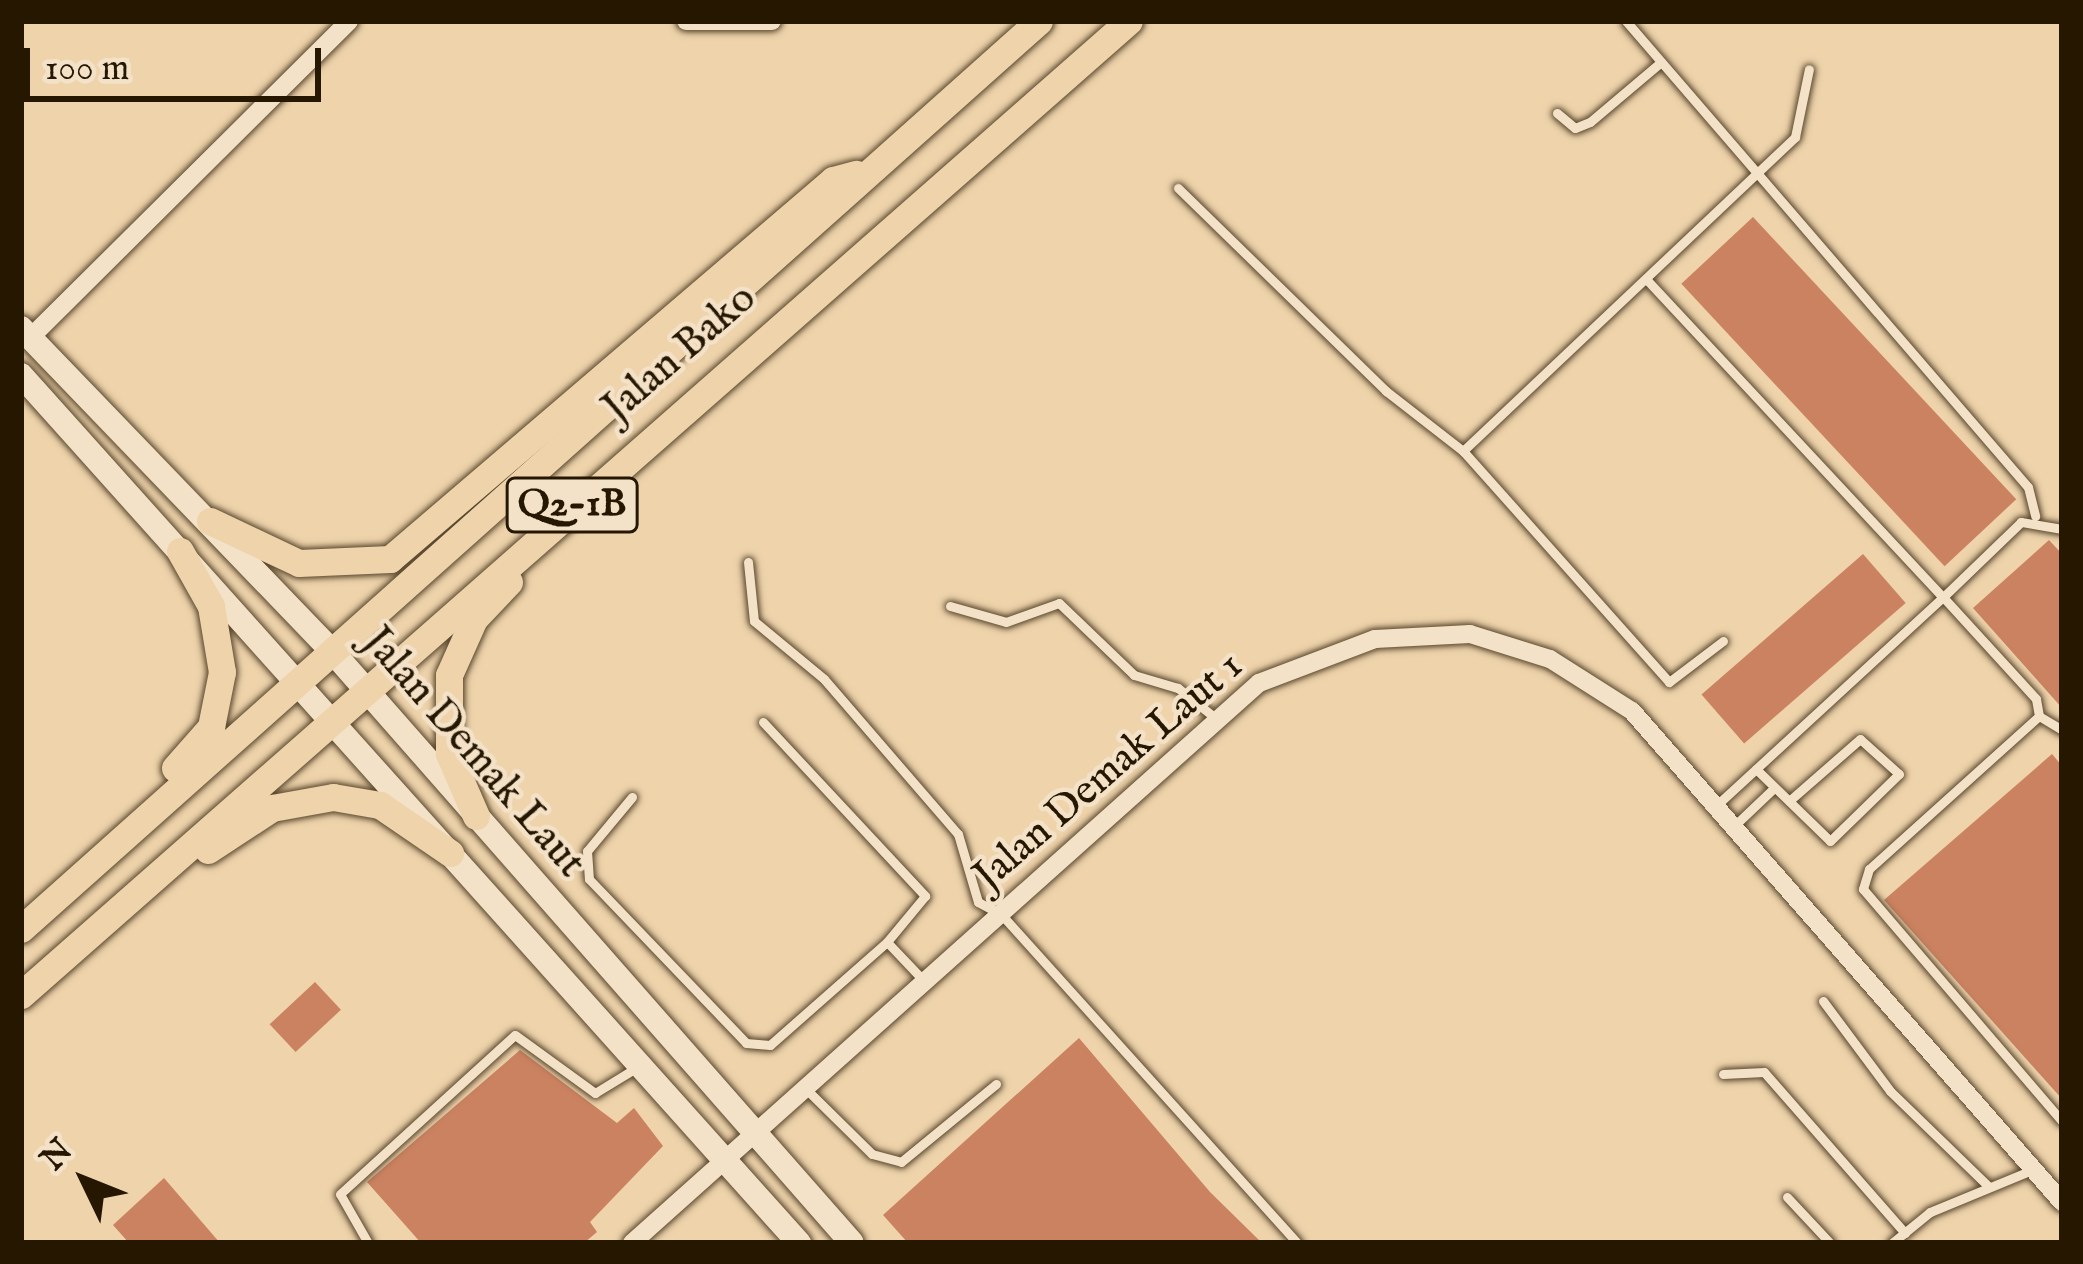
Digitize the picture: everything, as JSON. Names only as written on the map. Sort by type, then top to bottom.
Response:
[{"type":"main road","name":"Jalan Bako","points":[[21,929],[1040,21]]},
{"type":"main road","name":"Jalan Bako","points":[[21,999],[330,718],[1129,21]]},
{"type":"main road","points":[[210,521],[299,563],[390,559],[833,180],[870,170]]},
{"type":"main road","points":[[476,817],[449,754],[446,700],[474,619],[890,243],[910,208]]},
{"type":"main road","name":"Jalan Demak Laut","points":[[26,333],[331,650],[852,1243]]},
{"type":"main road","name":"Jalan Demak Laut","points":[[21,374],[799,1243]]},
{"type":"main road","points":[[21,908],[211,727],[220,635],[180,551]]},
{"type":"main road","points":[[21,999],[272,808],[360,799],[450,853]]},
{"type":"street","points":[[26,333],[349,21]]},
{"type":"street","points":[[686,21],[772,21]]},
{"type":"street","name":"Jalan Demak Laut 1","points":[[632,1243],[1259,683],[1318,655],[1470,634],[1550,659],[1632,711],[2062,1202]]},
{"type":"lane","points":[[1626,21],[1742,152],[1750,178],[2028,487],[2035,517]]},
{"type":"lane","points":[[1557,113],[1575,128],[1590,122],[1661,62]]},
{"type":"lane","points":[[1463,451],[1795,136],[1809,69]]},
{"type":"lane","points":[[1178,188],[1386,392],[1463,451],[1669,682],[1723,641]]},
{"type":"lane","points":[[1647,280],[2036,698],[2039,716],[2062,730]]},
{"type":"lane","points":[[2035,517],[2062,529]]},
{"type":"lane","points":[[1716,806],[2035,517]]},
{"type":"lane","points":[[748,562],[754,622],[824,680],[958,834],[978,902],[1001,914],[1298,1243]]},
{"type":"lane","points":[[950,606],[1006,622],[1059,603],[1134,675],[1178,688],[1218,720]]},
{"type":"lane","points":[[2039,716],[1869,869],[1863,889],[2062,1121]]},
{"type":"lane","points":[[632,797],[587,850],[589,879],[746,1043],[770,1045],[887,942],[926,896],[763,722]]},
{"type":"lane","points":[[1756,770],[1830,841],[1899,774],[1860,739],[1789,801]]},
{"type":"lane","points":[[1734,826],[1773,790]]},
{"type":"lane","points":[[887,942],[925,982]]},
{"type":"lane","points":[[1823,1001],[1890,1090],[1989,1187]]},
{"type":"lane","points":[[368,1243],[340,1194],[515,1035],[595,1093],[640,1065]]},
{"type":"lane","points":[[1723,1074],[1764,1072],[1905,1233]]},
{"type":"lane","points":[[806,1088],[872,1154],[901,1162],[996,1084]]},
{"type":"lane","points":[[1892,1243],[1989,1187],[2032,1170]]},
{"type":"lane","points":[[1787,1197],[1830,1243]]},
{"type":"building","points":[[1753,217],[2016,499],[1945,566],[1681,284]]},
{"type":"building","points":[[2049,540],[2062,554],[2062,708],[1973,608]]},
{"type":"building","points":[[1863,554],[1906,603],[1744,743],[1701,694]]},
{"type":"building","points":[[2052,754],[2062,766],[2062,1099],[1884,900]]},
{"type":"building","points":[[315,982],[341,1010],[296,1052],[270,1024]]},
{"type":"building","points":[[1079,1038],[1210,1192],[1262,1243],[908,1243],[883,1215]]},
{"type":"building","points":[[520,1050],[617,1123],[634,1108],[663,1146],[590,1222],[597,1232],[584,1243],[421,1243],[367,1182]]},
{"type":"building","points":[[164,1178],[220,1243],[129,1243],[113,1225]]}]
